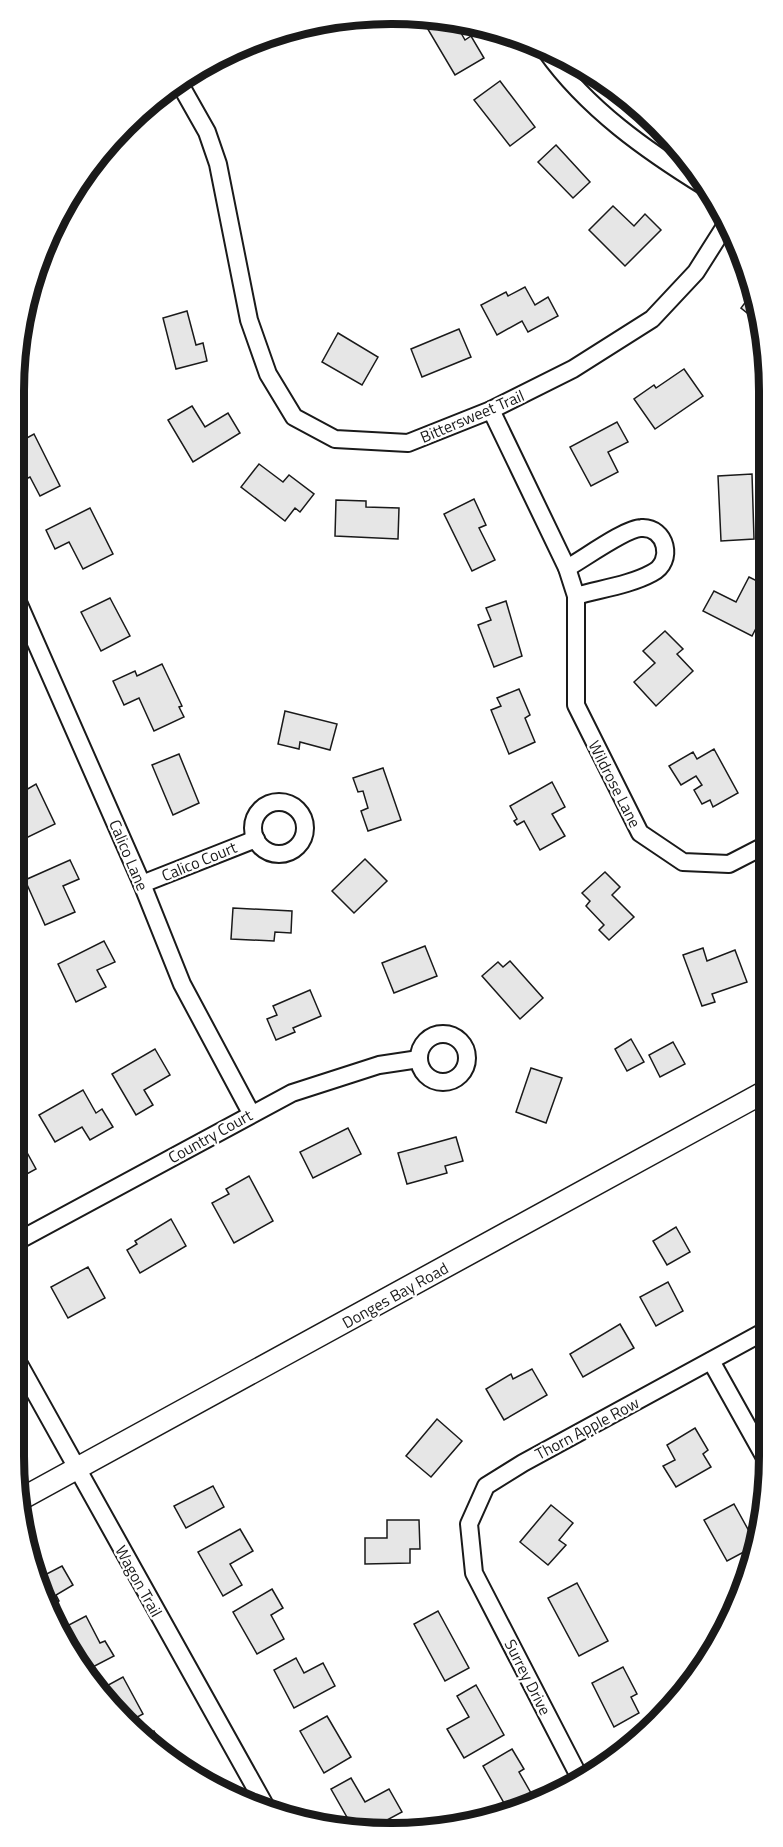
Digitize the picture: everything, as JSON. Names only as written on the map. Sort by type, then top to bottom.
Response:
[{"type":"street","points":[[554,62],[567,81],[650,153],[690,178]]},
{"type":"street","name":"Bittersweet Trail","points":[[183,89],[207,132],[218,164],[249,320],[267,374],[294,417],[335,439],[408,443],[491,410],[573,369],[652,319],[696,272],[722,231]]},
{"type":"street","name":"Wildrose Lane","points":[[491,410],[567,568],[576,596],[576,705],[640,832],[683,862],[729,864],[759,849]]},
{"type":"street","points":[[567,568],[633,529],[641,527],[657,533],[665,546],[663,562],[652,573],[576,596]]},
{"type":"street","name":"Calico Lane","points":[[24,616],[142,884],[182,984],[251,1113]]},
{"type":"street","name":"Calico Court","points":[[142,884],[256,839]]},
{"type":"street","name":"Country Court","points":[[24,1238],[251,1113],[292,1093],[379,1065],[419,1059]]},
{"type":"street","name":"Donges Bay Road","points":[[26,1496],[759,1095]]},
{"type":"street","name":"Thorn Apple Row","points":[[474,1573],[469,1524],[486,1486],[522,1463],[759,1335]]},
{"type":"street","points":[[711,1361],[759,1447]]},
{"type":"street","name":"Wagon Trail","points":[[24,1373],[261,1799]]},
{"type":"street","name":"Surrey Drive","points":[[474,1573],[577,1773]]},
{"type":"building","points":[[426,26],[460,30],[465,40],[471,36],[484,58],[455,75]]},
{"type":"building","points":[[500,81],[535,127],[510,146],[474,100]]},
{"type":"building","points":[[556,145],[590,182],[573,198],[538,162]]},
{"type":"building","points":[[613,206],[634,226],[645,214],[661,230],[625,266],[589,230]]},
{"type":"building","points":[[525,287],[535,305],[548,297],[558,316],[528,332],[522,321],[497,335],[481,305],[506,292],[508,296]]},
{"type":"building","points":[[747,300],[751,316],[741,308]]},
{"type":"building","points":[[187,311],[196,345],[203,343],[207,361],[176,369],[163,318]]},
{"type":"building","points":[[459,329],[471,357],[422,377],[411,349]]},
{"type":"building","points":[[338,333],[378,357],[362,385],[322,362]]},
{"type":"building","points":[[684,369],[703,396],[655,429],[634,399],[654,385],[656,388]]},
{"type":"building","points":[[192,406],[205,427],[228,413],[240,433],[193,462],[168,420]]},
{"type":"building","points":[[617,422],[628,442],[608,452],[618,472],[591,486],[570,447]]},
{"type":"building","points":[[34,434],[60,486],[40,496],[30,477],[24,480],[24,440]]},
{"type":"building","points":[[259,464],[283,482],[289,475],[314,494],[300,512],[295,508],[285,521],[241,487]]},
{"type":"building","points":[[752,474],[754,539],[721,541],[718,476]]},
{"type":"building","points":[[474,499],[486,525],[479,528],[495,560],[472,571],[444,514]]},
{"type":"building","points":[[336,500],[366,501],[366,507],[399,508],[398,539],[335,536]]},
{"type":"building","points":[[90,508],[113,554],[83,569],[69,542],[55,549],[46,530]]},
{"type":"building","points":[[749,577],[759,582],[759,622],[752,636],[703,611],[714,591],[736,602]]},
{"type":"building","points":[[110,598],[130,636],[101,651],[81,612]]},
{"type":"building","points":[[506,601],[522,656],[494,667],[478,625],[491,620],[486,608]]},
{"type":"building","points":[[665,631],[683,649],[677,654],[693,671],[656,706],[634,682],[655,663],[643,651]]},
{"type":"building","points":[[162,664],[182,706],[179,707],[184,717],[154,731],[139,698],[124,705],[113,681],[135,671],[137,676]]},
{"type":"building","points":[[519,689],[530,715],[525,718],[535,742],[509,754],[491,710],[501,706],[497,698]]},
{"type":"building","points":[[285,711],[337,724],[330,750],[300,742],[299,749],[278,744]]},
{"type":"building","points":[[714,749],[738,793],[713,807],[710,800],[702,804],[694,790],[702,785],[696,776],[681,785],[669,766],[693,752],[697,759]]},
{"type":"building","points":[[179,754],[199,803],[173,815],[152,765]]},
{"type":"building","points":[[383,768],[401,820],[368,831],[361,811],[368,808],[363,791],[358,792],[353,778]]},
{"type":"building","points":[[552,782],[565,807],[552,814],[565,836],[540,850],[524,821],[517,825],[514,821],[517,819],[510,806]]},
{"type":"building","points":[[36,784],[55,824],[24,839],[24,791]]},
{"type":"building","points":[[365,859],[387,881],[354,913],[332,891]]},
{"type":"building","points":[[70,860],[79,879],[63,886],[75,912],[45,925],[25,880]]},
{"type":"building","points":[[605,872],[620,887],[612,895],[634,917],[609,940],[599,930],[604,925],[586,906],[590,901],[582,893]]},
{"type":"building","points":[[233,908],[292,911],[291,933],[275,932],[274,941],[231,939]]},
{"type":"building","points":[[104,941],[115,962],[97,970],[106,987],[76,1002],[58,964]]},
{"type":"building","points":[[425,946],[437,976],[394,993],[382,963]]},
{"type":"building","points":[[703,948],[707,961],[735,950],[747,982],[712,994],[715,1002],[702,1006],[683,955]]},
{"type":"building","points":[[510,961],[543,998],[520,1019],[482,976],[498,962],[503,967]]},
{"type":"building","points":[[310,990],[321,1016],[293,1028],[295,1032],[276,1040],[267,1019],[277,1015],[273,1006]]},
{"type":"building","points":[[631,1039],[644,1062],[627,1071],[615,1049]]},
{"type":"building","points":[[673,1042],[685,1064],[660,1077],[649,1055]]},
{"type":"building","points":[[155,1049],[170,1075],[144,1090],[153,1105],[136,1115],[112,1074]]},
{"type":"building","points":[[531,1068],[562,1078],[546,1123],[516,1112]]},
{"type":"building","points":[[83,1090],[96,1113],[102,1109],[113,1127],[90,1140],[82,1127],[55,1142],[39,1115]]},
{"type":"building","points":[[348,1128],[361,1154],[313,1178],[300,1152]]},
{"type":"building","points":[[456,1137],[463,1161],[445,1166],[447,1173],[407,1184],[398,1153]]},
{"type":"building","points":[[24,1147],[36,1169],[24,1176]]},
{"type":"building","points":[[249,1176],[273,1221],[234,1243],[212,1203],[229,1194],[226,1189]]},
{"type":"building","points":[[171,1219],[186,1246],[140,1273],[127,1250],[137,1244],[135,1241]]},
{"type":"building","points":[[676,1227],[690,1252],[667,1265],[653,1241]]},
{"type":"building","points":[[88,1267],[105,1298],[68,1318],[51,1287]]},
{"type":"building","points":[[668,1282],[683,1311],[656,1326],[640,1297]]},
{"type":"building","points":[[620,1324],[634,1348],[583,1377],[570,1354]]},
{"type":"building","points":[[532,1369],[547,1395],[504,1420],[486,1389],[511,1374],[513,1379]]},
{"type":"building","points":[[437,1419],[462,1441],[431,1477],[406,1456]]},
{"type":"building","points":[[695,1428],[708,1450],[703,1454],[711,1467],[676,1487],[663,1466],[675,1460],[667,1445]]},
{"type":"building","points":[[213,1486],[224,1507],[186,1528],[174,1506]]},
{"type":"building","points":[[734,1504],[750,1534],[746,1551],[727,1561],[704,1520]]},
{"type":"building","points":[[551,1505],[573,1523],[559,1540],[566,1545],[548,1565],[520,1542]]},
{"type":"building","points":[[387,1520],[419,1520],[420,1549],[410,1549],[410,1563],[365,1564],[365,1538],[387,1538]]},
{"type":"building","points":[[240,1529],[253,1551],[230,1564],[242,1585],[223,1596],[198,1552]]},
{"type":"building","points":[[62,1566],[73,1585],[56,1595],[59,1601],[55,1603],[44,1575]]},
{"type":"building","points":[[577,1583],[608,1641],[579,1656],[548,1598]]},
{"type":"building","points":[[272,1589],[283,1608],[271,1615],[284,1639],[257,1654],[233,1612]]},
{"type":"building","points":[[438,1611],[469,1668],[445,1681],[414,1624]]},
{"type":"building","points":[[86,1616],[100,1643],[105,1641],[114,1656],[92,1668],[66,1626]]},
{"type":"building","points":[[296,1658],[304,1673],[323,1663],[335,1686],[294,1708],[274,1670]]},
{"type":"building","points":[[623,1667],[637,1694],[631,1697],[639,1713],[614,1727],[592,1683]]},
{"type":"building","points":[[123,1677],[143,1714],[135,1718],[106,1686]]},
{"type":"building","points":[[476,1685],[504,1735],[464,1758],[447,1729],[469,1717],[457,1696]]},
{"type":"building","points":[[327,1716],[351,1757],[324,1773],[300,1731]]},
{"type":"building","points":[[512,1749],[524,1769],[519,1772],[532,1795],[505,1805],[483,1766]]},
{"type":"building","points":[[351,1778],[365,1802],[389,1789],[402,1812],[382,1823],[349,1820],[331,1789]]}]
